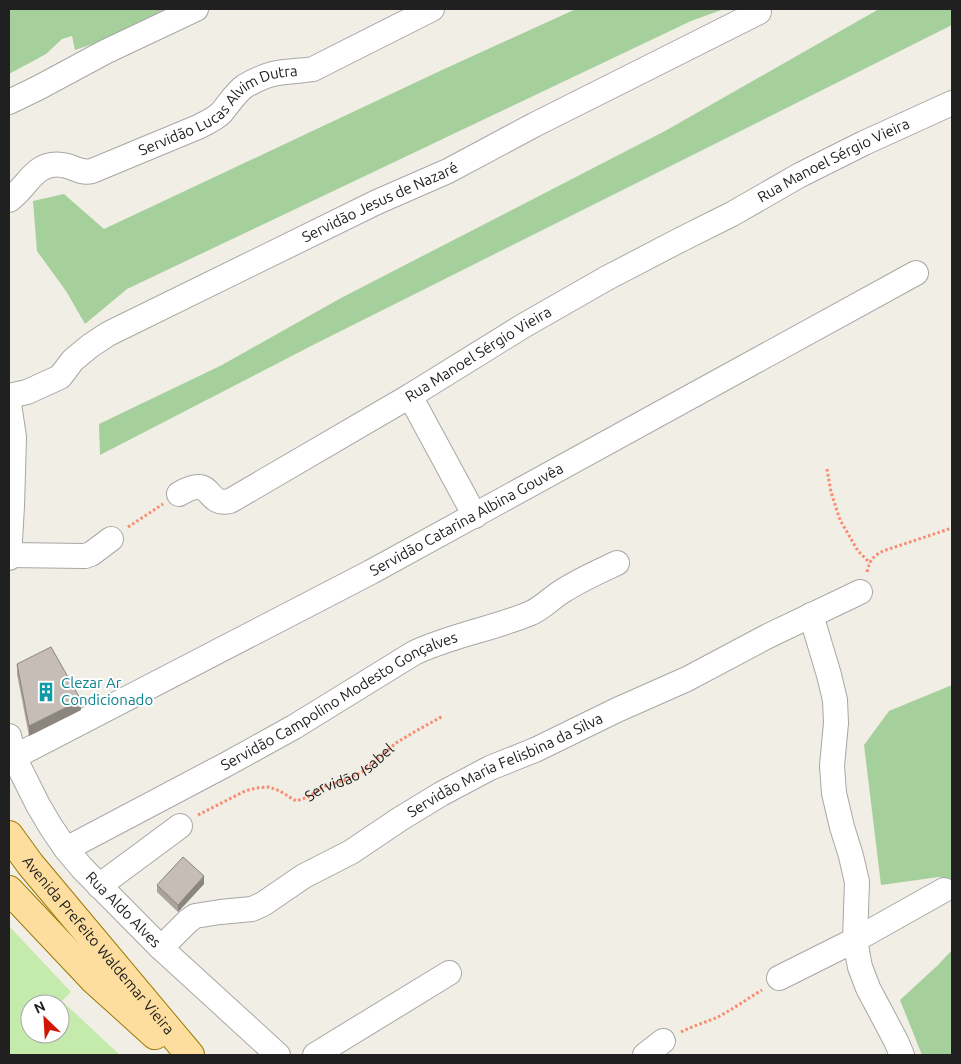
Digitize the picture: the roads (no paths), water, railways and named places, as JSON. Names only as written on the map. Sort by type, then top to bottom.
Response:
[{"type":"main road","name":"Avenida Prefeito Waldemar Vieira","points":[[9,835],[30,864],[190,1055]]},
{"type":"main road","name":"Avenida Prefeito Waldemar Vieira","points":[[9,890],[93,979],[178,1055]]},
{"type":"street","points":[[9,102],[105,52],[196,9]]},
{"type":"street","name":"Servidão Lucas Alvim Dutra","points":[[9,200],[16,195],[35,172],[45,167],[56,164],[67,165],[85,172],[92,171],[198,128],[221,113],[232,98],[244,87],[277,73],[313,69],[432,9]]},
{"type":"street","name":"Servidão Jesus de Nazaré","points":[[9,396],[26,392],[60,377],[73,360],[108,334],[378,202],[448,171],[534,125],[759,12]]},
{"type":"street","name":"Rua Manoel Sérgio Vieira","points":[[179,494],[197,487],[203,488],[220,502],[230,501],[410,396],[523,326],[608,278],[732,214],[800,175],[864,143],[952,103]]},
{"type":"street","name":"Servidão Catarina Albina Gouvêa","points":[[11,747],[371,572],[916,274]]},
{"type":"street","points":[[410,396],[475,516]]},
{"type":"street","points":[[9,404],[14,437],[9,556],[85,556],[91,554],[111,539]]},
{"type":"street","name":"Servidão Campolino Modesto Gonçalves","points":[[66,849],[294,727],[414,653],[449,638],[533,612],[566,589],[617,563]]},
{"type":"street","name":"Servidão Maria Felisbina da Silva","points":[[161,948],[195,916],[252,908],[263,904],[304,876],[351,852],[441,794],[490,768],[535,750],[617,710],[687,679],[734,653],[860,592]]},
{"type":"street","points":[[811,615],[835,700],[836,723],[832,766],[834,793],[857,882],[855,940],[860,967],[868,988],[902,1055]]},
{"type":"street","name":"Rua Aldo Alves","points":[[11,747],[50,827],[82,868],[161,948],[278,1055]]},
{"type":"street","points":[[100,886],[180,826]]},
{"type":"street","points":[[779,978],[855,940],[944,890]]},
{"type":"street","points":[[315,1055],[449,973]]},
{"type":"place","name":"Clezar Ar Condicionado","points":[[46,692]]}]
